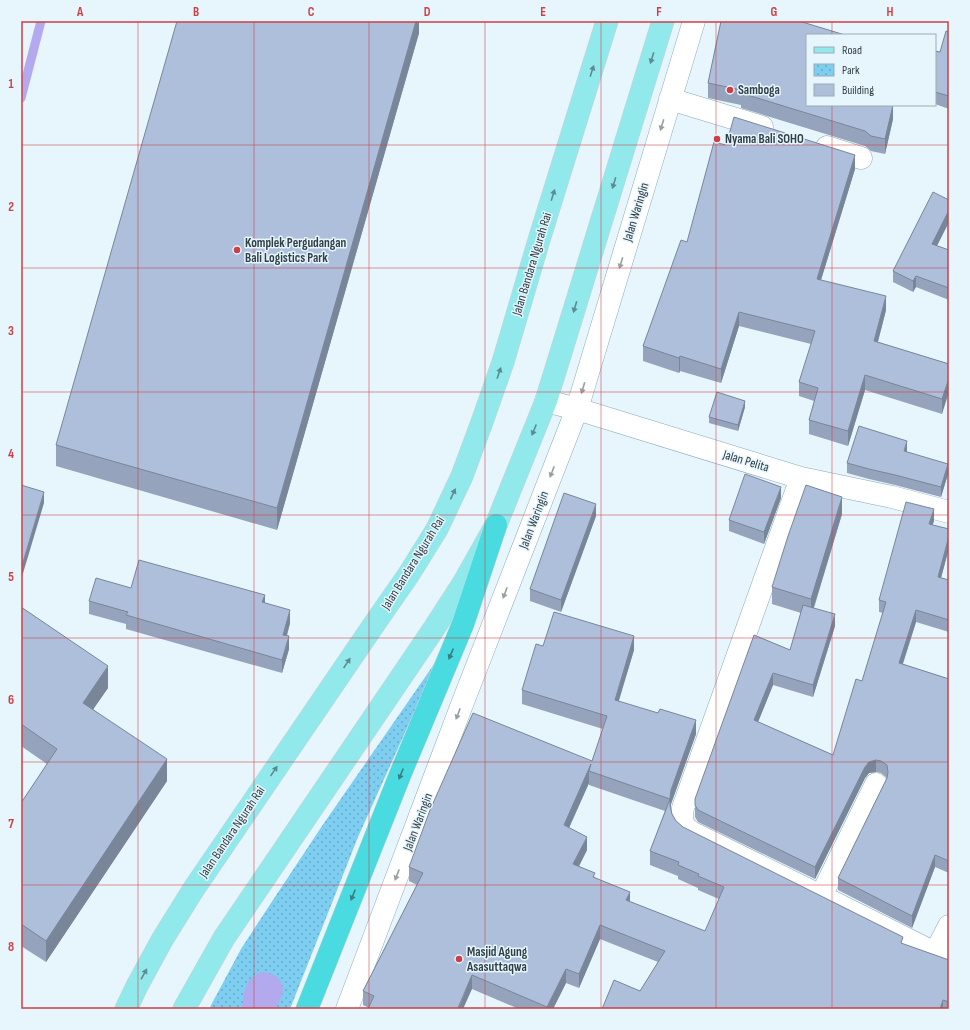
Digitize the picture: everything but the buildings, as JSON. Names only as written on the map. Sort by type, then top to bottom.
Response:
[{"type":"highway","points":[[307,1009],[400,775],[463,624],[496,525]]},
{"type":"main road","name":"Jalan Bandara Ngurah Rai","points":[[126,1009],[162,940],[193,890],[409,574],[437,529],[462,476],[500,369],[541,232],[608,21]]},
{"type":"main road","points":[[184,1009],[224,938],[433,630],[464,582],[496,525],[546,401],[663,21]]},
{"type":"street","name":"Jalan Waringin","points":[[347,1009],[576,409],[694,21]]},
{"type":"street","points":[[670,99],[777,132]]},
{"type":"street","points":[[807,141],[861,158]]},
{"type":"street","name":"Jalan Pelita","points":[[546,401],[801,478],[892,497],[949,512]]},
{"type":"street","points":[[801,478],[683,808],[682,822],[691,832],[942,956],[949,926]]},
{"type":"street","points":[[463,624],[490,633]]},
{"type":"street","points":[[821,896],[876,784]]},
{"type":"green space","points":[[439,657],[358,837],[290,1009],[209,1009],[241,949],[271,903],[322,826]]},
{"type":"shaded area","points":[[261,972],[269,973],[280,980],[283,990],[279,1003],[274,1009],[242,1009],[248,983],[255,975]]},
{"type":"waterway","points":[[21,98],[41,21]]},
{"type":"place","name":"Samboga","points":[[730,90]]},
{"type":"place","name":"Nyama Bali SOHO","points":[[717,139]]},
{"type":"place","name":"Komplek Pergudangan Bali Logistics Park","points":[[237,250]]},
{"type":"place","name":"Masjid Agung Asasuttaqwa","points":[[459,959]]}]
